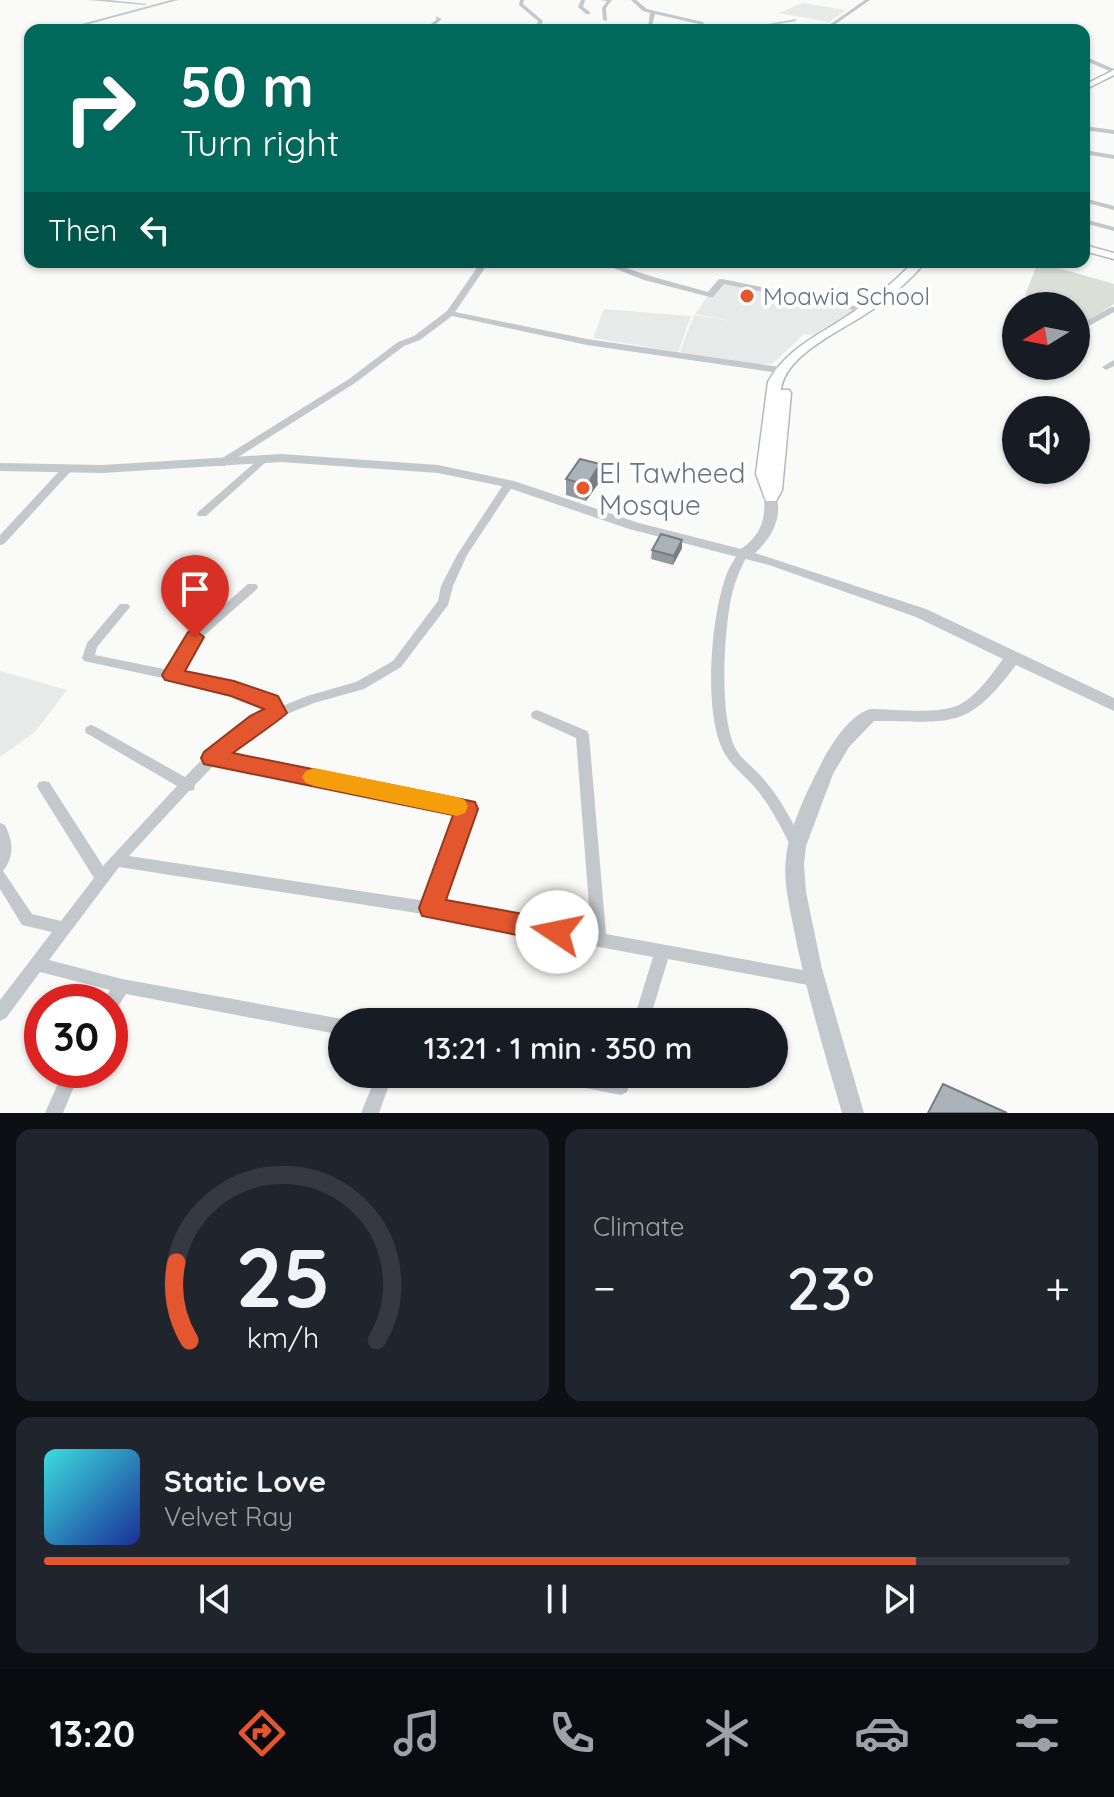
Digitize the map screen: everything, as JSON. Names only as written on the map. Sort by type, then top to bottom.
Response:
[{"type":"main road","points":[[1090,85],[1114,72]]},
{"type":"main road","points":[[1090,247],[1114,254]]},
{"type":"main road","points":[[771,498],[763,474],[775,382],[780,370],[800,350],[864,310],[901,282],[914,268]]},
{"type":"main road","points":[[771,498],[775,490],[784,394],[792,371],[818,349],[886,305],[911,285],[925,268]]},
{"type":"street","points":[[90,0],[153,5]]},
{"type":"street","points":[[83,24],[176,0]]},
{"type":"street","points":[[522,0],[521,4],[541,21],[540,24]]},
{"type":"street","points":[[583,0],[580,7],[588,13]]},
{"type":"street","points":[[602,0],[612,1]]},
{"type":"street","points":[[624,1],[633,0],[645,10],[702,24]]},
{"type":"street","points":[[833,24],[868,0]]},
{"type":"street","points":[[605,20],[604,8],[612,1]]},
{"type":"street","points":[[652,24],[653,11]]},
{"type":"street","points":[[434,24],[440,19],[437,17]]},
{"type":"street","points":[[771,24],[795,20]]},
{"type":"street","points":[[1090,61],[1114,72]]},
{"type":"street","points":[[1090,129],[1114,132]]},
{"type":"street","points":[[1090,153],[1114,157]]},
{"type":"street","points":[[1090,199],[1114,201]]},
{"type":"street","points":[[1090,201],[1114,208]]},
{"type":"street","points":[[1090,223],[1114,229]]},
{"type":"street","points":[[220,464],[352,381],[401,344],[417,338],[450,313],[481,268]]},
{"type":"street","points":[[619,268],[710,295],[722,281],[864,310]]},
{"type":"street","points":[[1090,322],[1114,309]]},
{"type":"street","points":[[450,313],[587,342],[780,370]]},
{"type":"street","points":[[202,514],[263,460]]},
{"type":"street","points":[[0,467],[220,464],[263,460],[351,462],[438,469],[509,484],[634,526],[743,554],[921,613],[1114,705]]},
{"type":"street","points":[[0,542],[68,468]]},
{"type":"street","points":[[0,1013],[116,860],[189,786],[212,758],[258,721],[360,686],[397,664],[444,602],[447,586],[462,555],[509,484]]},
{"type":"street","points":[[771,498],[770,523],[766,534],[736,563],[716,665],[721,722],[731,752],[774,800],[797,846]]},
{"type":"street","points":[[172,675],[195,637],[252,587]]},
{"type":"street","points":[[124,607],[91,646],[88,658],[234,689],[271,702],[276,713]]},
{"type":"street","points":[[853,1113],[813,979],[797,893],[794,859],[797,846],[825,770],[839,743],[854,727],[870,715],[912,717],[960,713],[989,691],[1014,656]]},
{"type":"street","points":[[537,715],[582,735],[599,939]]},
{"type":"street","points":[[91,730],[189,786]]},
{"type":"street","points":[[212,758],[467,809],[431,908]]},
{"type":"street","points":[[44,786],[102,878]]},
{"type":"street","points":[[0,829],[6,842],[0,866]]},
{"type":"street","points":[[116,860],[431,908],[813,979]]},
{"type":"street","points":[[0,876],[27,920],[63,928]]},
{"type":"street","points":[[645,1008],[663,951]]},
{"type":"street","points":[[36,964],[114,984]]},
{"type":"street","points":[[128,987],[328,1024]]},
{"type":"street","points":[[54,1113],[65,1088]]},
{"type":"street","points":[[370,1113],[380,1088]]},
{"type":"shaded area","points":[[802,3],[846,10],[829,22],[779,13]]},
{"type":"shaded area","points":[[1036,268],[1059,268],[1114,284],[1114,304],[1090,319],[1090,292],[1027,292]]},
{"type":"shaded area","points":[[718,282],[855,309],[813,335],[804,334],[773,363],[760,365],[680,352],[694,315],[730,321],[695,314]]},
{"type":"shaded area","points":[[604,309],[691,316],[678,352],[593,338]]},
{"type":"shaded area","points":[[0,671],[67,690],[35,732],[0,757]]},
{"type":"building","points":[[580,459],[600,464],[587,485],[566,479]]},
{"type":"building","points":[[661,534],[682,540],[674,556],[652,550]]},
{"type":"building","points":[[943,1084],[1007,1113],[928,1113]]},
{"type":"slow traffic","points":[[314,777],[457,806]]},
{"type":"place","name":"Moawia School","points":[[747,296]]},
{"type":"place","name":"El Tawheed Mosque","points":[[583,488]]},
{"type":"route","points":[[195,637],[172,675],[234,689],[271,702],[276,713],[258,721],[212,758],[467,809],[431,908],[557,932]]}]
